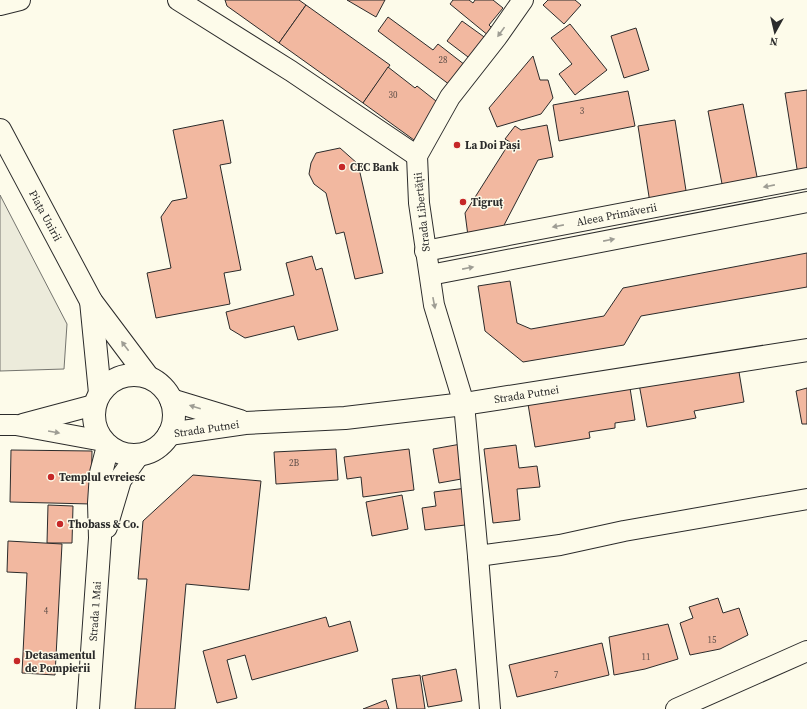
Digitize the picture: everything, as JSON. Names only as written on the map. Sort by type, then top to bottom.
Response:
[{"type":"main road","name":"Piața Unirii","points":[[0,130],[92,301],[148,377]]},
{"type":"main road","name":"Piața Unirii","points":[[92,301],[97,399]]},
{"type":"main road","name":"Strada Putnei","points":[[169,434],[245,423],[345,418],[464,404],[807,350]]},
{"type":"main road","points":[[135,374],[148,377],[158,382],[166,390],[171,400],[174,412],[173,423],[169,434],[161,445],[151,451],[138,455],[126,454],[106,443],[96,430],[93,418],[97,399],[109,383],[121,376],[135,374]]},
{"type":"main road","name":"Strada Putnei","points":[[171,400],[245,423]]},
{"type":"main road","name":"Strada 1 Mai","points":[[88,709],[100,538],[99,503],[101,474],[106,443]]},
{"type":"main road","name":"Strada 1 Mai","points":[[100,538],[108,524],[120,480],[138,455]]},
{"type":"street","points":[[0,5],[20,0]]},
{"type":"street","points":[[178,0],[291,71],[417,156],[450,97],[497,37],[523,0]]},
{"type":"street","name":"Strada Libertății","points":[[417,156],[419,203],[434,304],[464,404],[490,709]]},
{"type":"street","name":"Aleea Primăverii","points":[[425,251],[807,178]]},
{"type":"street","points":[[430,275],[807,202]]},
{"type":"street","points":[[8,425],[97,399]]},
{"type":"street","points":[[8,425],[106,443]]},
{"type":"street","points":[[478,556],[560,545],[624,530],[807,499]]},
{"type":"street","points":[[676,709],[807,651]]},
{"type":"shaded area","points":[[0,195],[67,324],[64,369],[0,371]]},
{"type":"building","points":[[225,0],[299,0],[306,5],[279,43],[227,6]]},
{"type":"building","points":[[347,0],[385,0],[376,17]]},
{"type":"building","points":[[453,0],[469,0],[473,3],[475,0],[493,0],[503,8],[489,25],[494,30],[489,36],[450,4]]},
{"type":"building","points":[[548,0],[575,0],[581,5],[564,24],[543,5]]},
{"type":"building","points":[[306,5],[390,65],[363,103],[279,43]]},
{"type":"building","points":[[388,17],[433,50],[438,44],[465,65],[450,85],[378,31]]},
{"type":"building","points":[[462,21],[487,39],[472,60],[447,41]]},
{"type":"building","points":[[570,24],[607,70],[575,95],[559,74],[572,64],[551,38]]},
{"type":"building","points":[[636,28],[649,70],[624,78],[611,36]]},
{"type":"building","points":[[533,56],[540,80],[548,80],[553,98],[541,114],[497,127],[489,108]]},
{"type":"building","points":[[388,67],[415,88],[417,86],[441,105],[414,140],[363,103]]},
{"type":"building","points":[[807,90],[807,173],[798,175],[785,93]]},
{"type":"building","points":[[628,91],[635,126],[559,141],[553,105]]},
{"type":"building","points":[[743,104],[758,182],[723,189],[708,111]]},
{"type":"building","points":[[223,120],[231,163],[220,165],[241,270],[224,273],[230,304],[156,318],[147,273],[171,268],[161,217],[172,201],[187,198],[173,130]]},
{"type":"building","points":[[675,120],[687,197],[650,203],[638,126]]},
{"type":"building","points":[[547,125],[553,157],[538,160],[502,229],[468,236],[465,213],[510,142],[505,139],[515,126],[521,130]]},
{"type":"building","points":[[340,148],[358,164],[383,273],[355,279],[344,232],[336,234],[326,193],[314,184],[309,174],[311,163],[316,153]]},
{"type":"building","points":[[807,253],[807,287],[641,316],[624,345],[523,362],[485,331],[478,286],[510,281],[517,323],[531,329],[604,316],[623,288]]},
{"type":"building","points":[[312,256],[316,270],[322,268],[338,330],[298,340],[294,326],[245,338],[230,329],[226,312],[294,295],[286,263]]},
{"type":"building","points":[[738,366],[744,402],[694,411],[696,418],[647,427],[639,384]]},
{"type":"building","points":[[630,388],[635,420],[615,423],[615,428],[589,432],[590,438],[535,447],[528,404]]},
{"type":"building","points":[[807,388],[807,424],[802,424],[796,391]]},
{"type":"building","points":[[461,444],[467,478],[439,483],[433,449]]},
{"type":"building","points":[[516,445],[519,468],[537,466],[540,487],[517,489],[520,520],[493,523],[484,449]]},
{"type":"building","points":[[336,449],[338,480],[276,484],[274,452]]},
{"type":"building","points":[[409,449],[414,490],[363,497],[361,477],[347,479],[344,457]]},
{"type":"building","name":"Templul evreiesc","points":[[11,450],[92,451],[91,504],[10,502]]},
{"type":"building","points":[[193,475],[261,481],[249,590],[186,584],[175,709],[135,709],[147,579],[138,579],[143,521]]},
{"type":"building","points":[[467,488],[473,524],[425,530],[422,508],[436,506],[434,492]]},
{"type":"building","points":[[402,495],[408,529],[372,536],[366,502]]},
{"type":"building","name":"Thobass & Co.","points":[[48,505],[73,506],[72,543],[47,543]]},
{"type":"building","points":[[8,541],[62,544],[55,675],[22,673],[27,573],[7,572]]},
{"type":"building","points":[[718,598],[723,613],[739,608],[748,635],[720,649],[690,655],[680,623],[693,618],[689,607]]},
{"type":"building","points":[[326,617],[329,627],[350,621],[358,651],[252,680],[245,655],[227,660],[237,698],[217,703],[203,651]]},
{"type":"building","points":[[668,624],[678,659],[645,669],[614,675],[609,637]]},
{"type":"building","points":[[602,643],[609,675],[517,697],[509,665]]},
{"type":"building","points":[[456,669],[462,701],[428,707],[422,676]]},
{"type":"building","points":[[420,675],[425,709],[397,709],[392,679]]},
{"type":"building","points":[[386,700],[389,709],[363,709]]},
{"type":"place","name":"La Doi Pași","points":[[457,145]]},
{"type":"place","name":"CEC Bank","points":[[342,167]]},
{"type":"place","name":"Tigruț","points":[[463,202]]},
{"type":"place","name":"Templul evreiesc","points":[[51,477]]},
{"type":"place","name":"Thobass & Co.","points":[[60,524]]},
{"type":"place","name":"Detasamentul de Pompierii","points":[[17,661]]}]
